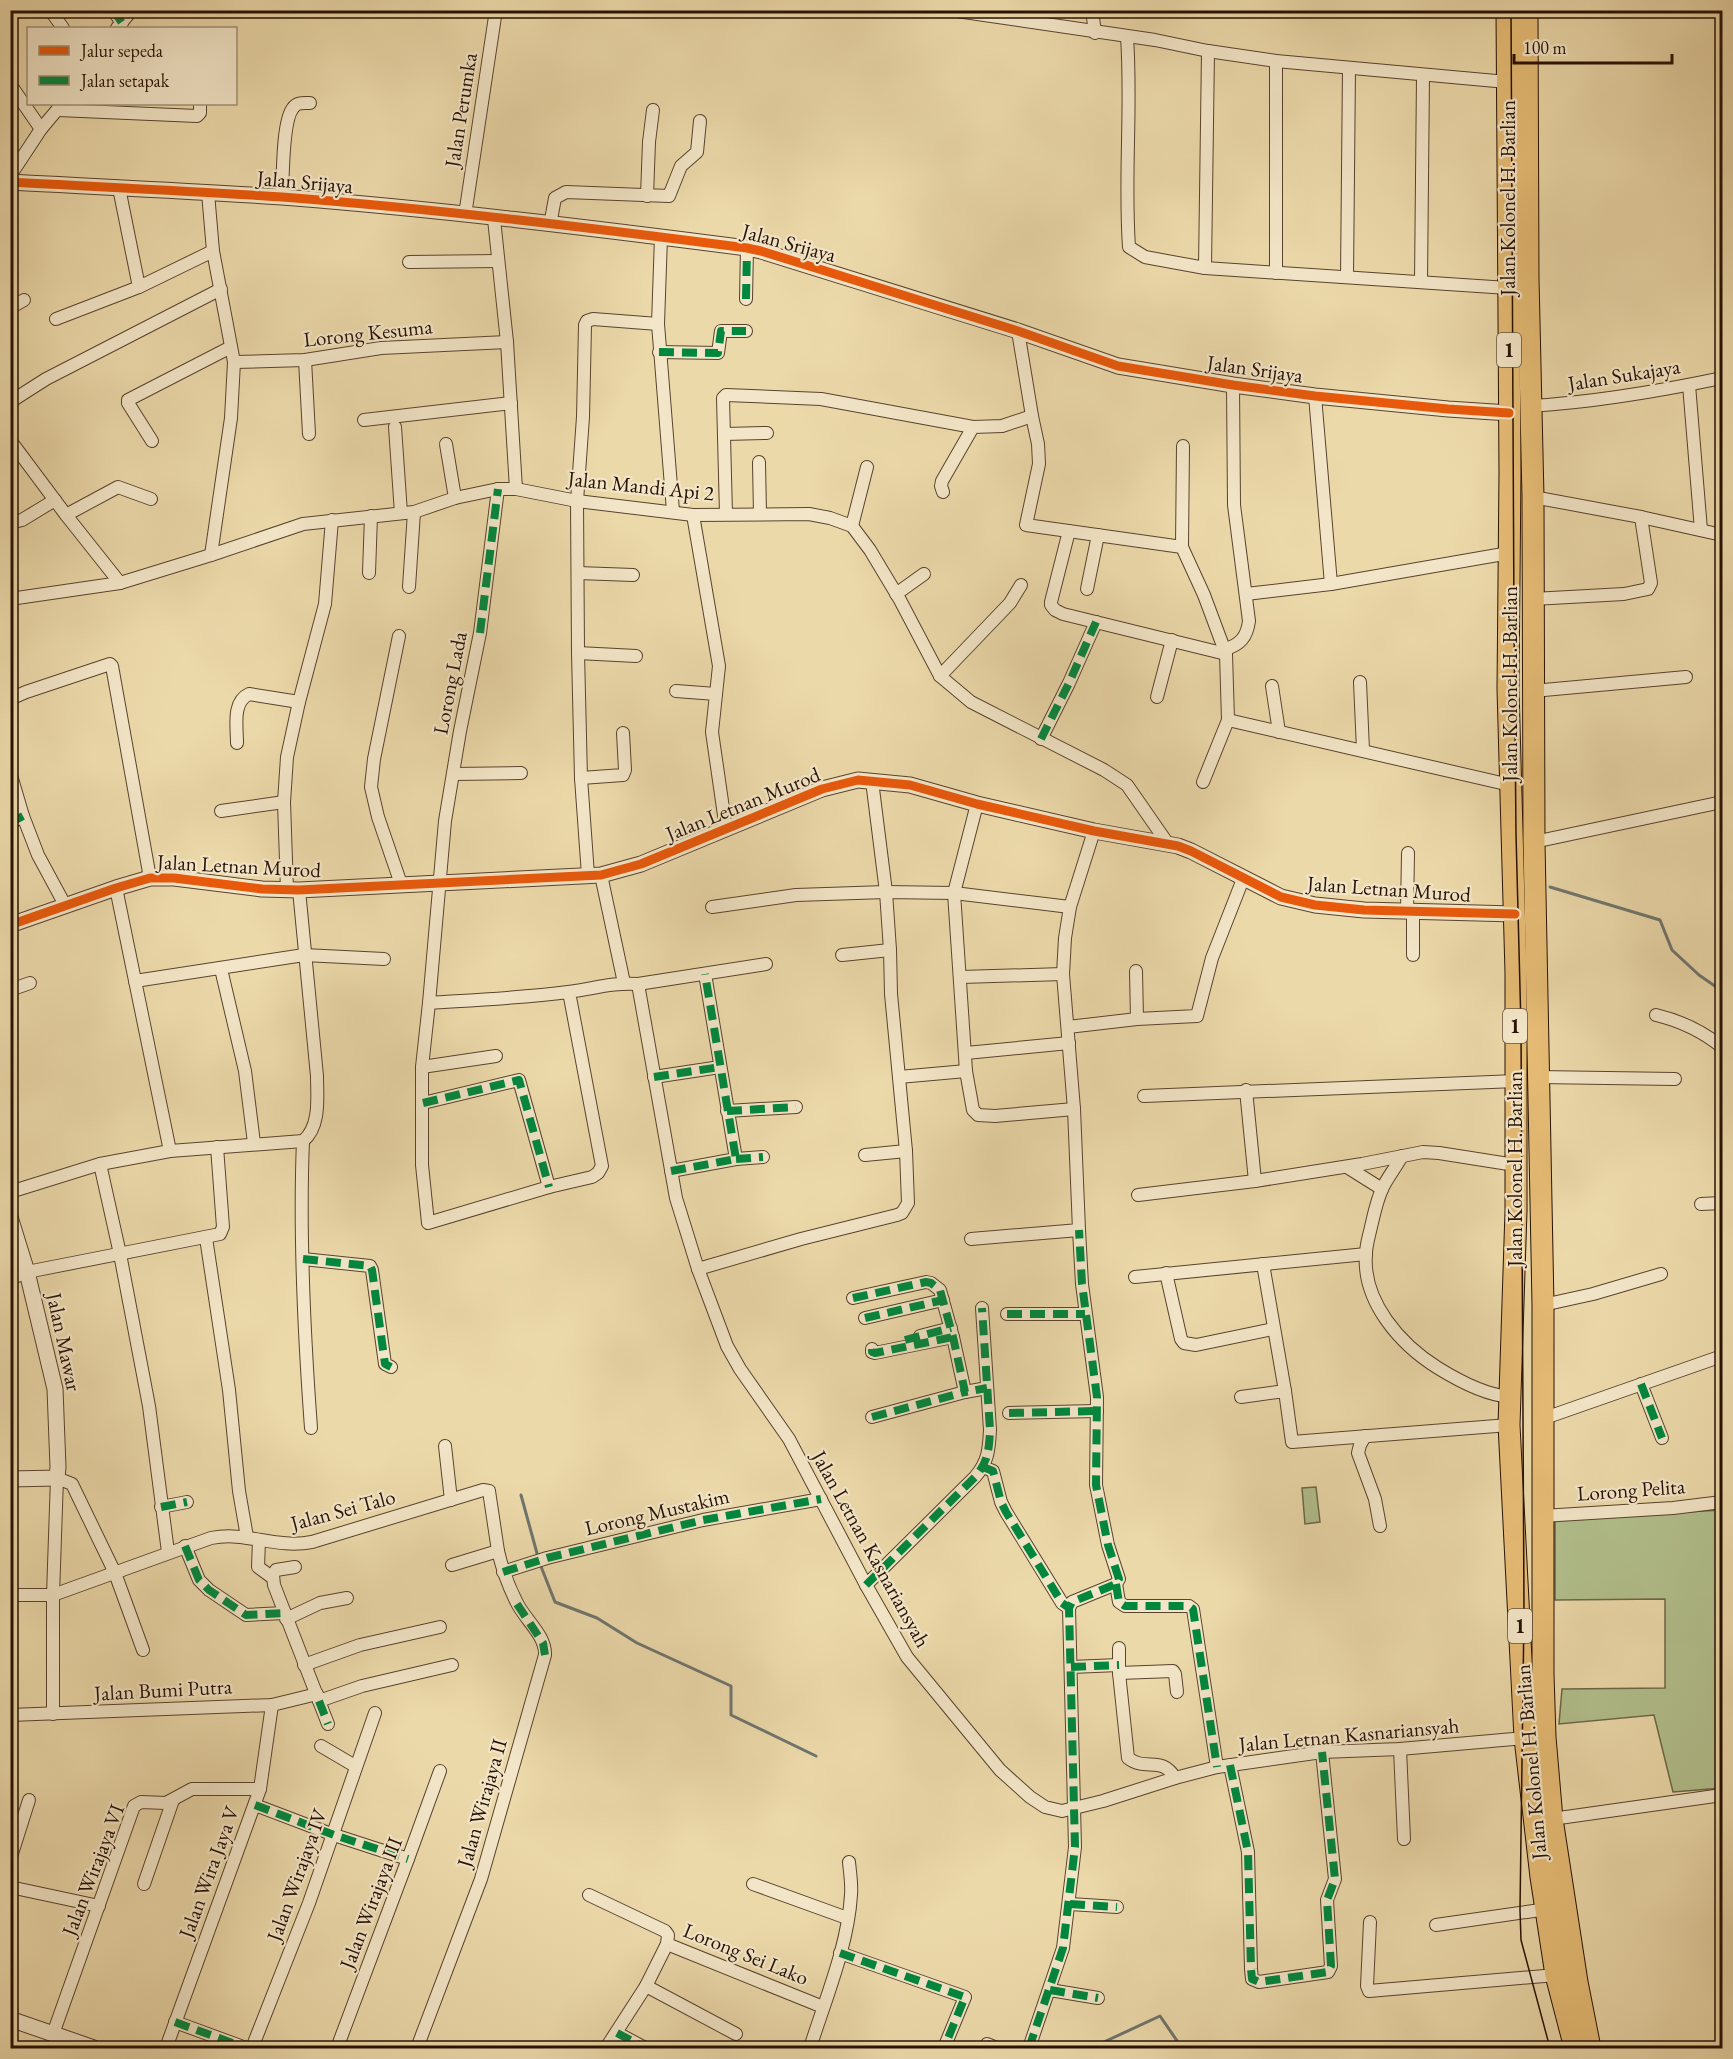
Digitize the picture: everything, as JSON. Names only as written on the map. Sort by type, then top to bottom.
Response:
[{"type":"highway","name":"Jalan Kolonel H. Barlian","points":[[1517,16],[1507,82],[1508,689],[1515,914],[1516,1081],[1516,1211],[1509,1425],[1525,1738],[1547,1909],[1577,2043]]},
{"type":"highway","name":"Jalan Kolonel H. Barlian","points":[[1517,16],[1528,278],[1533,497],[1533,691]]},
{"type":"highway","name":"1","points":[[1533,691],[1543,1305],[1542,1419]]},
{"type":"highway","points":[[1516,1211],[1541,1212]]},
{"type":"highway","name":"Jalan Kolonel H. Barlian","points":[[1542,1419],[1545,1737],[1563,1979]]},
{"type":"highway","points":[[1563,1979],[1589,1998],[1604,2049]]},
{"type":"street","points":[[50,10],[62,27]]},
{"type":"street","points":[[113,10],[119,26]]},
{"type":"street","points":[[119,26],[132,10]]},
{"type":"street","name":"Jalan Perumka","points":[[465,215],[496,10]]},
{"type":"street","points":[[950,10],[1155,40],[1276,61],[1507,82]]},
{"type":"street","points":[[1092,10],[1095,33]]},
{"type":"street","points":[[1127,37],[1129,247],[1145,257],[1205,268],[1509,288]]},
{"type":"street","points":[[1205,268],[1208,51]]},
{"type":"street","points":[[1276,61],[1276,273]]},
{"type":"street","points":[[1347,277],[1349,68]]},
{"type":"street","points":[[1421,282],[1423,75]]},
{"type":"street","points":[[10,84],[41,129]]},
{"type":"street","points":[[282,197],[288,119],[294,106],[300,103],[310,103]]},
{"type":"street","points":[[10,176],[41,129],[60,107],[197,116],[200,113],[201,105]]},
{"type":"street","points":[[647,196],[652,110]]},
{"type":"street","points":[[550,225],[552,204],[555,198],[566,192],[670,195],[679,169],[697,152],[700,121]]},
{"type":"street","name":"Jalan Srijaya","points":[[10,182],[282,197],[465,215],[747,248],[1018,331],[1118,366],[1316,396],[1448,409],[1509,412]]},
{"type":"street","points":[[119,188],[139,287]]},
{"type":"street","points":[[208,193],[213,251],[234,362],[231,418],[211,555]]},
{"type":"street","points":[[494,219],[507,342],[516,489]]},
{"type":"street","points":[[661,237],[659,352],[673,511]]},
{"type":"street","points":[[746,299],[747,248]]},
{"type":"street","points":[[56,319],[139,287],[213,251]]},
{"type":"street","points":[[410,262],[498,261]]},
{"type":"street","points":[[10,402],[46,379],[220,290]]},
{"type":"street","points":[[10,308],[24,300]]},
{"type":"street","points":[[624,983],[595,875],[581,778],[578,501],[585,325],[587,321],[593,320],[658,324]]},
{"type":"street","points":[[659,352],[718,353],[721,331],[746,331]]},
{"type":"street","points":[[1018,331],[1038,444],[1039,464],[1026,525],[1182,547]]},
{"type":"street","name":"Lorong Kesuma","points":[[234,362],[305,360],[381,348],[507,342]]},
{"type":"street","points":[[152,441],[128,400],[231,347]]},
{"type":"street","points":[[305,360],[309,434]]},
{"type":"street","name":"Jalan Sukajaya","points":[[1531,406],[1569,404],[1722,378]]},
{"type":"street","points":[[1069,531],[1051,605],[1055,610],[1063,614],[1226,652],[1241,642],[1247,632],[1249,621],[1234,505],[1233,385]]},
{"type":"street","points":[[1689,385],[1701,530]]},
{"type":"street","points":[[726,514],[723,398],[726,395],[821,399],[974,427],[1002,426],[1032,416]]},
{"type":"street","points":[[1316,396],[1331,584]]},
{"type":"street","points":[[364,420],[511,403]]},
{"type":"street","points":[[395,427],[408,512],[409,587]]},
{"type":"street","points":[[943,492],[942,481],[974,427]]},
{"type":"street","points":[[724,434],[766,433]]},
{"type":"street","points":[[10,440],[120,582]]},
{"type":"street","points":[[446,444],[455,498]]},
{"type":"street","points":[[1183,446],[1182,547],[1226,652],[1228,720],[1203,782]]},
{"type":"street","points":[[759,462],[760,514]]},
{"type":"street","points":[[867,467],[852,526],[870,550],[896,594],[940,676],[970,702],[1123,781],[1168,844]]},
{"type":"street","points":[[66,515],[118,487],[151,499]]},
{"type":"street","name":"Jalan Mandi Api 2","points":[[10,599],[120,582],[303,524],[408,512],[455,498],[498,489],[516,489],[578,501],[693,514],[809,514],[852,526]]},
{"type":"street","name":"Lorong Lada","points":[[498,489],[480,633],[445,821],[422,1067],[422,1165],[428,1223],[549,1187]]},
{"type":"street","points":[[1533,497],[1722,535]]},
{"type":"street","points":[[10,523],[22,520],[55,500]]},
{"type":"street","points":[[693,514],[719,666],[712,732],[726,829]]},
{"type":"street","points":[[369,573],[371,516]]},
{"type":"street","points":[[1533,599],[1624,594],[1648,589],[1651,583],[1641,517]]},
{"type":"street","points":[[10,1192],[100,1164],[170,1151],[303,1141],[310,1135],[317,1105],[317,1076],[284,802],[287,757],[325,604],[332,520]]},
{"type":"street","points":[[1087,589],[1098,535]]},
{"type":"street","points":[[1246,594],[1331,584],[1509,553]]},
{"type":"street","points":[[578,573],[633,574]]},
{"type":"street","points":[[896,594],[924,574]]},
{"type":"street","points":[[940,676],[1010,603],[1021,585]]},
{"type":"street","points":[[1041,739],[1096,622]]},
{"type":"street","points":[[399,636],[374,759],[371,787],[378,817],[401,884]]},
{"type":"street","points":[[1157,697],[1172,640]]},
{"type":"street","points":[[578,653],[636,656]]},
{"type":"street","points":[[10,699],[110,664],[112,666],[150,878]]},
{"type":"street","points":[[1533,691],[1686,677]]},
{"type":"street","points":[[1360,682],[1363,750]]},
{"type":"street","points":[[1272,686],[1279,732]]},
{"type":"street","points":[[676,691],[716,694]]},
{"type":"street","points":[[237,743],[238,704],[242,697],[249,694],[299,702]]},
{"type":"street","points":[[1228,720],[1510,785]]},
{"type":"street","points":[[581,778],[623,775],[625,770],[623,733]]},
{"type":"street","points":[[10,772],[38,855],[65,905]]},
{"type":"street","points":[[453,774],[521,773]]},
{"type":"street","name":"Jalan Letnan Murod","points":[[10,925],[150,878],[174,878],[230,886],[293,890],[595,875],[641,864],[822,789],[858,780],[925,789],[977,804],[1094,831],[1168,844],[1191,851],[1281,897],[1315,905],[1410,912],[1515,914]]},
{"type":"street","points":[[697,1266],[902,1213],[907,1208],[906,1151],[891,994],[886,892],[872,781]]},
{"type":"street","points":[[221,811],[284,802]]},
{"type":"street","points":[[1534,842],[1722,802]]},
{"type":"street","points":[[977,804],[954,893],[966,1071],[973,1110],[978,1115],[995,1116],[1074,1109]]},
{"type":"street","points":[[10,822],[23,816]]},
{"type":"street","points":[[1094,831],[1070,907],[1065,938],[1064,974],[1074,1109],[1080,1264],[1097,1411],[1096,1485],[1108,1545],[1119,1580],[1116,1584],[1119,1602],[1125,1606],[1189,1606],[1193,1609],[1217,1767]]},
{"type":"street","points":[[1408,853],[1413,955]]},
{"type":"street","points":[[1068,1027],[1198,1015],[1212,958],[1243,879]]},
{"type":"street","points":[[116,888],[170,1151]]},
{"type":"street","points":[[712,907],[796,895],[886,892],[954,893],[1070,907]]},
{"type":"street","points":[[842,955],[890,950]]},
{"type":"street","points":[[135,981],[304,955],[384,959]]},
{"type":"street","points":[[429,1003],[569,992],[766,964]]},
{"type":"street","points":[[221,969],[245,1071],[254,1143]]},
{"type":"street","points":[[1136,971],[1137,1020]]},
{"type":"street","points":[[705,974],[736,1159]]},
{"type":"street","points":[[961,977],[1064,974]]},
{"type":"street","points":[[10,990],[30,983]]},
{"type":"street","name":"Jalan Letnan Kasnariansyah","points":[[638,984],[676,1198],[697,1266],[727,1346],[740,1369],[789,1439],[866,1585],[908,1657],[1000,1770],[1030,1797],[1045,1807],[1062,1811],[1217,1767],[1322,1752],[1400,1749],[1525,1738]]},
{"type":"street","points":[[423,1103],[519,1080],[549,1187],[592,1177],[598,1173],[602,1166],[569,992]]},
{"type":"street","points":[[1656,1015],[1678,1021],[1699,1031],[1722,1047]]},
{"type":"street","points":[[966,1053],[1068,1043]]},
{"type":"street","points":[[422,1067],[495,1056]]},
{"type":"street","points":[[654,1077],[720,1067]]},
{"type":"street","points":[[899,1077],[966,1071]]},
{"type":"street","points":[[1538,1077],[1675,1079]]},
{"type":"street","points":[[1144,1096],[1246,1090],[1516,1081]]},
{"type":"street","points":[[1246,1090],[1255,1181]]},
{"type":"street","points":[[728,1111],[796,1107]]},
{"type":"street","points":[[303,1141],[303,1259],[306,1362],[311,1428]]},
{"type":"street","points":[[10,1279],[27,1272],[220,1234],[223,1230],[217,1148]]},
{"type":"street","points":[[865,1155],[906,1151]]},
{"type":"street","points":[[1138,1195],[1255,1181],[1431,1152],[1515,1166]]},
{"type":"street","points":[[1402,1156],[1382,1189],[1372,1219],[1366,1254],[1368,1277],[1381,1311],[1404,1342],[1424,1359],[1451,1376],[1482,1390],[1510,1397]]},
{"type":"street","points":[[671,1171],[736,1159],[763,1157]]},
{"type":"street","points":[[100,1164],[149,1406],[168,1552]]},
{"type":"street","points":[[1347,1167],[1382,1189]]},
{"type":"street","points":[[1701,1204],[1722,1203]]},
{"type":"street","name":"Jalan Mawar","points":[[10,1217],[27,1272],[55,1389],[57,1478]]},
{"type":"street","points":[[971,1239],[1078,1230]]},
{"type":"street","points":[[206,1238],[229,1390],[239,1491],[253,1538],[258,1567],[273,1578],[285,1616],[328,1724]]},
{"type":"street","points":[[1135,1277],[1366,1254]]},
{"type":"street","points":[[303,1259],[366,1265],[371,1268],[388,1366]]},
{"type":"street","points":[[1263,1264],[1292,1442],[1509,1425]]},
{"type":"street","points":[[1166,1273],[1180,1339],[1184,1343],[1196,1345],[1273,1329]]},
{"type":"street","points":[[1543,1305],[1593,1294],[1662,1274]]},
{"type":"street","points":[[853,1298],[928,1282],[937,1287],[952,1332],[965,1392]]},
{"type":"street","points":[[865,1318],[943,1300]]},
{"type":"street","points":[[866,1585],[983,1467],[989,1448],[982,1308]]},
{"type":"street","points":[[1006,1314],[1086,1314]]},
{"type":"street","points":[[952,1332],[875,1353],[872,1352],[873,1349],[952,1332]]},
{"type":"street","points":[[1542,1419],[1722,1356]]},
{"type":"street","points":[[1641,1384],[1662,1438]]},
{"type":"street","points":[[872,1417],[987,1388]]},
{"type":"street","points":[[1241,1397],[1285,1391]]},
{"type":"street","points":[[1009,1413],[1097,1411]]},
{"type":"street","points":[[1365,1436],[1358,1453],[1375,1499],[1380,1526]]},
{"type":"street","points":[[445,1446],[451,1500]]},
{"type":"street","points":[[983,1467],[993,1471],[1006,1512],[1062,1603],[1069,1608]]},
{"type":"street","points":[[10,1479],[57,1478],[72,1484],[115,1573],[143,1650]]},
{"type":"street","points":[[53,1714],[57,1478]]},
{"type":"street","name":"Jalan Sei Talo","points":[[10,1595],[54,1595],[185,1546],[222,1536],[253,1538],[277,1544],[296,1545],[312,1542],[483,1490],[490,1493],[503,1572]]},
{"type":"street","name":"Lorong Mustakim","points":[[503,1572],[547,1558],[703,1520],[821,1499]]},
{"type":"street","points":[[161,1507],[186,1502]]},
{"type":"street","name":"Lorong Pelita","points":[[1542,1516],[1673,1508],[1722,1502]]},
{"type":"street","points":[[185,1546],[199,1580],[209,1590],[246,1615],[285,1616],[320,1603],[347,1598]]},
{"type":"street","points":[[452,1566],[498,1551]]},
{"type":"street","points":[[273,1578],[276,1570],[295,1567]]},
{"type":"street","name":"Jalan Wirajaya II","points":[[417,2049],[481,1879],[545,1655],[543,1643],[517,1604],[503,1572]]},
{"type":"street","points":[[1029,2049],[1063,1948],[1070,1904],[1075,1847],[1075,1809],[1069,1608],[1072,1602],[1116,1584]]},
{"type":"street","points":[[304,1665],[360,1645],[440,1627]]},
{"type":"street","points":[[1119,1648],[1128,1758],[1135,1763],[1164,1766],[1170,1769],[1175,1778]]},
{"type":"street","name":"Jalan Bumi Putra","points":[[10,1715],[272,1705],[318,1697],[453,1665]]},
{"type":"street","points":[[1071,1667],[1173,1671],[1178,1692]]},
{"type":"street","name":"Jalan Wira Jaya V","points":[[166,2049],[260,1789],[272,1705]]},
{"type":"street","name":"Jalan Wirajaya IV","points":[[252,2049],[334,1835],[355,1766],[375,1713]]},
{"type":"street","points":[[321,1746],[355,1766]]},
{"type":"street","points":[[1400,1749],[1404,1839]]},
{"type":"street","points":[[1230,1765],[1248,1852],[1252,1979],[1262,1982],[1328,1972],[1331,1966],[1327,1900],[1335,1879],[1322,1752]]},
{"type":"street","name":"Jalan Wirajaya III","points":[[337,2049],[440,1771]]},
{"type":"street","name":"Jalan Wirajaya VI","points":[[53,2034],[134,1806],[141,1802],[161,1804],[192,1790],[260,1789]]},
{"type":"street","points":[[1552,1819],[1722,1795]]},
{"type":"street","points":[[10,1860],[13,1844],[29,1800]]},
{"type":"street","points":[[144,1884],[173,1800]]},
{"type":"street","points":[[255,1805],[334,1835],[408,1859]]},
{"type":"street","points":[[810,2049],[840,1953],[851,1893],[849,1862]]},
{"type":"street","points":[[753,1884],[847,1918]]},
{"type":"street","points":[[10,1887],[99,1906]]},
{"type":"street","points":[[589,1895],[665,1931],[668,1935],[667,1944]]},
{"type":"street","points":[[1070,1904],[1117,1907]]},
{"type":"street","points":[[1436,1925],[1547,1909]]},
{"type":"street","points":[[1370,1922],[1367,1986],[1370,1991],[1563,1979]]},
{"type":"street","name":"Lorong Sei Lako","points":[[606,2049],[646,1986],[667,1944],[823,2007]]},
{"type":"street","points":[[840,1953],[965,1997],[945,2048]]},
{"type":"street","points":[[646,1986],[736,2034]]},
{"type":"street","points":[[1050,1990],[1098,1998]]},
{"type":"street","points":[[10,2019],[94,2049]]},
{"type":"street","points":[[175,2022],[246,2049]]},
{"type":"street","points":[[617,2033],[645,2049]]},
{"type":"green space","points":[[1316,1487],[1320,1522],[1305,1524],[1302,1488]]},
{"type":"green space","points":[[1722,1510],[1722,1788],[1673,1792],[1654,1715],[1559,1724],[1562,1689],[1665,1688],[1665,1599],[1555,1600],[1555,1519]]},
{"type":"waterway","points":[[1550,887],[1660,920],[1672,950],[1699,975],[1722,991]]},
{"type":"waterway","points":[[521,1495],[538,1557]]},
{"type":"waterway","points":[[540,1564],[555,1602],[597,1618],[637,1643],[731,1686],[731,1715],[816,1756]]},
{"type":"waterway","points":[[1091,2048],[1160,2016],[1182,2048]]},
{"type":"tram line","points":[[1511,10],[1514,621],[1521,1027],[1524,1613],[1520,1910],[1521,1940],[1550,2048]]},
{"type":"marked path","points":[[113,10],[122,23]]},
{"type":"marked path","points":[[746,299],[747,248]]},
{"type":"marked path","points":[[659,352],[718,353],[721,331],[746,331]]},
{"type":"marked path","points":[[480,633],[498,489]]},
{"type":"marked path","points":[[1041,739],[1096,622]]},
{"type":"marked path","points":[[10,823],[23,816]]},
{"type":"marked path","points":[[671,1171],[736,1159],[705,974]]},
{"type":"marked path","points":[[654,1077],[720,1067]]},
{"type":"marked path","points":[[423,1103],[519,1080],[549,1187]]},
{"type":"marked path","points":[[727,1111],[796,1107]]},
{"type":"marked path","points":[[736,1159],[763,1157]]},
{"type":"marked path","points":[[1029,2048],[1063,1948],[1075,1847],[1069,1608],[1072,1602],[1116,1584],[1119,1579],[1108,1545],[1096,1485],[1097,1397],[1082,1284],[1079,1230]]},
{"type":"marked path","points":[[303,1259],[370,1266],[385,1364],[391,1367]]},
{"type":"marked path","points":[[853,1298],[926,1282],[931,1283],[940,1290],[965,1392],[987,1388]]},
{"type":"marked path","points":[[865,1318],[943,1300]]},
{"type":"marked path","points":[[866,1585],[975,1477],[985,1461],[990,1430],[982,1308]]},
{"type":"marked path","points":[[1007,1314],[1085,1314]]},
{"type":"marked path","points":[[905,1340],[951,1328]]},
{"type":"marked path","points":[[872,1349],[875,1353],[953,1337]]},
{"type":"marked path","points":[[1641,1384],[1662,1438]]},
{"type":"marked path","points":[[872,1417],[965,1392]]},
{"type":"marked path","points":[[1009,1413],[1097,1411]]},
{"type":"marked path","points":[[983,1467],[993,1471],[1006,1512],[1062,1603],[1069,1608]]},
{"type":"marked path","points":[[503,1572],[547,1558],[703,1520],[821,1499]]},
{"type":"marked path","points":[[161,1507],[187,1502]]},
{"type":"marked path","points":[[185,1546],[199,1580],[209,1590],[246,1615],[284,1613]]},
{"type":"marked path","points":[[1116,1584],[1119,1602],[1125,1606],[1189,1606],[1193,1609],[1217,1767]]},
{"type":"marked path","points":[[517,1604],[543,1643],[545,1655]]},
{"type":"marked path","points":[[1071,1667],[1119,1665]]},
{"type":"marked path","points":[[319,1701],[328,1724]]},
{"type":"marked path","points":[[1230,1765],[1248,1852],[1252,1979],[1259,1982],[1328,1972],[1331,1966],[1327,1900],[1335,1879],[1322,1752]]},
{"type":"marked path","points":[[255,1805],[334,1835],[408,1859]]},
{"type":"marked path","points":[[1070,1904],[1117,1907]]},
{"type":"marked path","points":[[840,1953],[965,1997],[944,2048]]},
{"type":"marked path","points":[[1050,1990],[1098,1998]]},
{"type":"marked path","points":[[175,2022],[246,2048]]},
{"type":"marked path","points":[[617,2033],[645,2048]]},
{"type":"marked path","points":[[987,2044],[997,2048]]},
{"type":"cycle path","points":[[10,182],[248,195],[398,207],[747,248],[1018,331],[1118,366],[1315,396],[1509,413]]},
{"type":"cycle path","points":[[10,925],[150,878],[174,878],[262,889],[299,890],[601,875],[641,864],[822,789],[858,780],[910,785],[977,804],[1094,831],[1178,846],[1281,897],[1315,905],[1364,910],[1515,914]]}]
